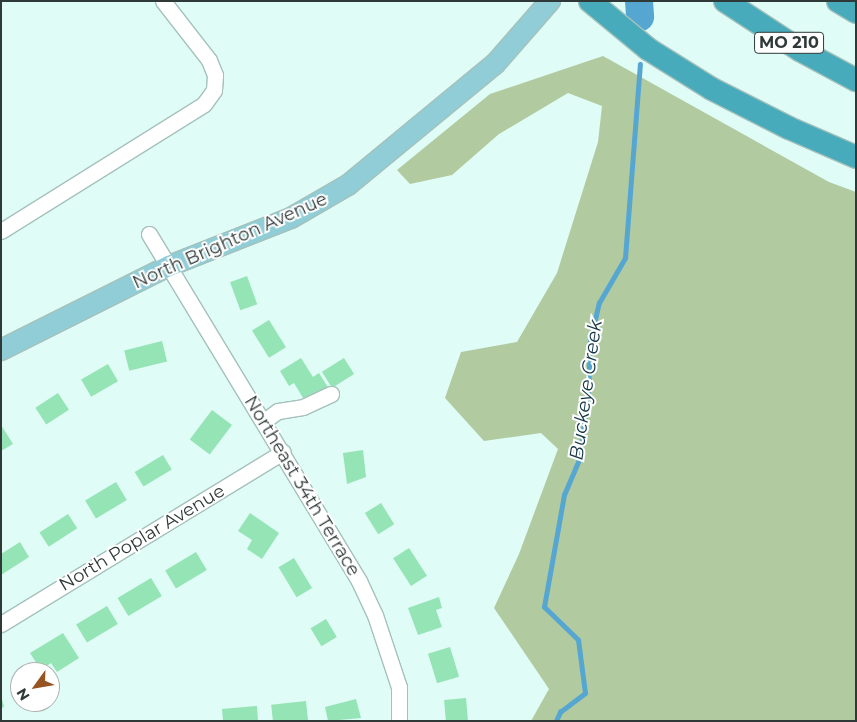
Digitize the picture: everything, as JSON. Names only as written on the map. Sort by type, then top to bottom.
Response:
[{"type":"highway","points":[[590,1],[648,49],[712,89],[789,128],[856,157]]},
{"type":"highway","name":"MO 210","points":[[725,1],[800,50],[856,80]]},
{"type":"highway","points":[[838,1],[856,12]]},
{"type":"main road","name":"North Brighton Avenue","points":[[1,350],[169,266],[290,218],[348,185],[495,64],[550,1]]},
{"type":"street","points":[[1,231],[204,104],[214,90],[215,75],[209,60],[163,1]]},
{"type":"street","name":"Northeast 34th Terrace","points":[[149,234],[344,552],[375,615],[399,687],[399,721]]},
{"type":"street","points":[[264,421],[278,411],[303,407],[331,394]]},
{"type":"street","name":"North Poplar Avenue","points":[[1,624],[283,452]]},
{"type":"green space","points":[[603,56],[829,182],[856,192],[856,721],[531,721],[549,689],[494,608],[519,554],[558,449],[541,433],[484,441],[445,398],[461,352],[517,342],[557,273],[598,142],[602,106],[568,93],[499,134],[452,175],[410,184],[397,170],[490,94]]},
{"type":"building","points":[[247,276],[257,304],[240,310],[230,282]]},
{"type":"building","points":[[269,320],[286,347],[269,358],[252,331]]},
{"type":"building","points":[[162,341],[167,361],[129,371],[124,350]]},
{"type":"building","points":[[301,358],[313,377],[319,373],[329,389],[306,403],[294,383],[289,386],[280,371]]},
{"type":"building","points":[[344,358],[354,374],[332,388],[322,372]]},
{"type":"building","points":[[108,364],[118,381],[91,397],[81,380]]},
{"type":"building","points":[[58,393],[69,410],[46,424],[35,408]]},
{"type":"building","points":[[212,410],[232,425],[210,455],[190,440]]},
{"type":"building","points":[[1,425],[13,444],[1,451]]},
{"type":"building","points":[[363,450],[366,477],[347,484],[343,453]]},
{"type":"building","points":[[163,455],[172,470],[143,487],[135,472]]},
{"type":"building","points":[[116,482],[127,500],[96,519],[85,501]]},
{"type":"building","points":[[381,503],[394,524],[378,534],[365,513]]},
{"type":"building","points":[[250,513],[279,533],[262,559],[247,549],[252,540],[238,531]]},
{"type":"building","points":[[68,514],[77,528],[49,547],[39,533]]},
{"type":"building","points":[[20,542],[29,557],[1,575],[1,554]]},
{"type":"building","points":[[409,548],[427,576],[411,586],[393,558]]},
{"type":"building","points":[[196,552],[207,570],[176,589],[165,571]]},
{"type":"building","points":[[294,558],[312,588],[297,597],[279,567]]},
{"type":"building","points":[[151,578],[162,596],[128,616],[118,598]]},
{"type":"building","points":[[439,597],[442,608],[436,610],[442,627],[418,635],[408,608]]},
{"type":"building","points":[[107,606],[118,624],[87,643],[76,625]]},
{"type":"building","points":[[326,619],[337,637],[321,646],[311,628]]},
{"type":"building","points":[[63,633],[79,658],[60,670],[60,662],[36,662],[30,653]]},
{"type":"building","points":[[450,647],[459,677],[437,683],[428,654]]},
{"type":"building","points":[[1,695],[4,707],[1,708]]},
{"type":"building","points":[[466,698],[468,721],[446,721],[444,700]]},
{"type":"building","points":[[356,699],[361,718],[328,721],[325,707]]},
{"type":"building","points":[[306,701],[308,721],[273,721],[271,705]]},
{"type":"building","points":[[257,706],[258,721],[223,721],[222,709]]},
{"type":"waterway","name":"Buckeye Creek","points":[[639,1],[640,17]]},
{"type":"waterway","name":"Buckeye Creek","points":[[556,721],[560,712],[585,693],[578,640],[544,607],[564,495],[579,459],[588,395],[590,341],[599,303],[625,258],[640,65]]}]
